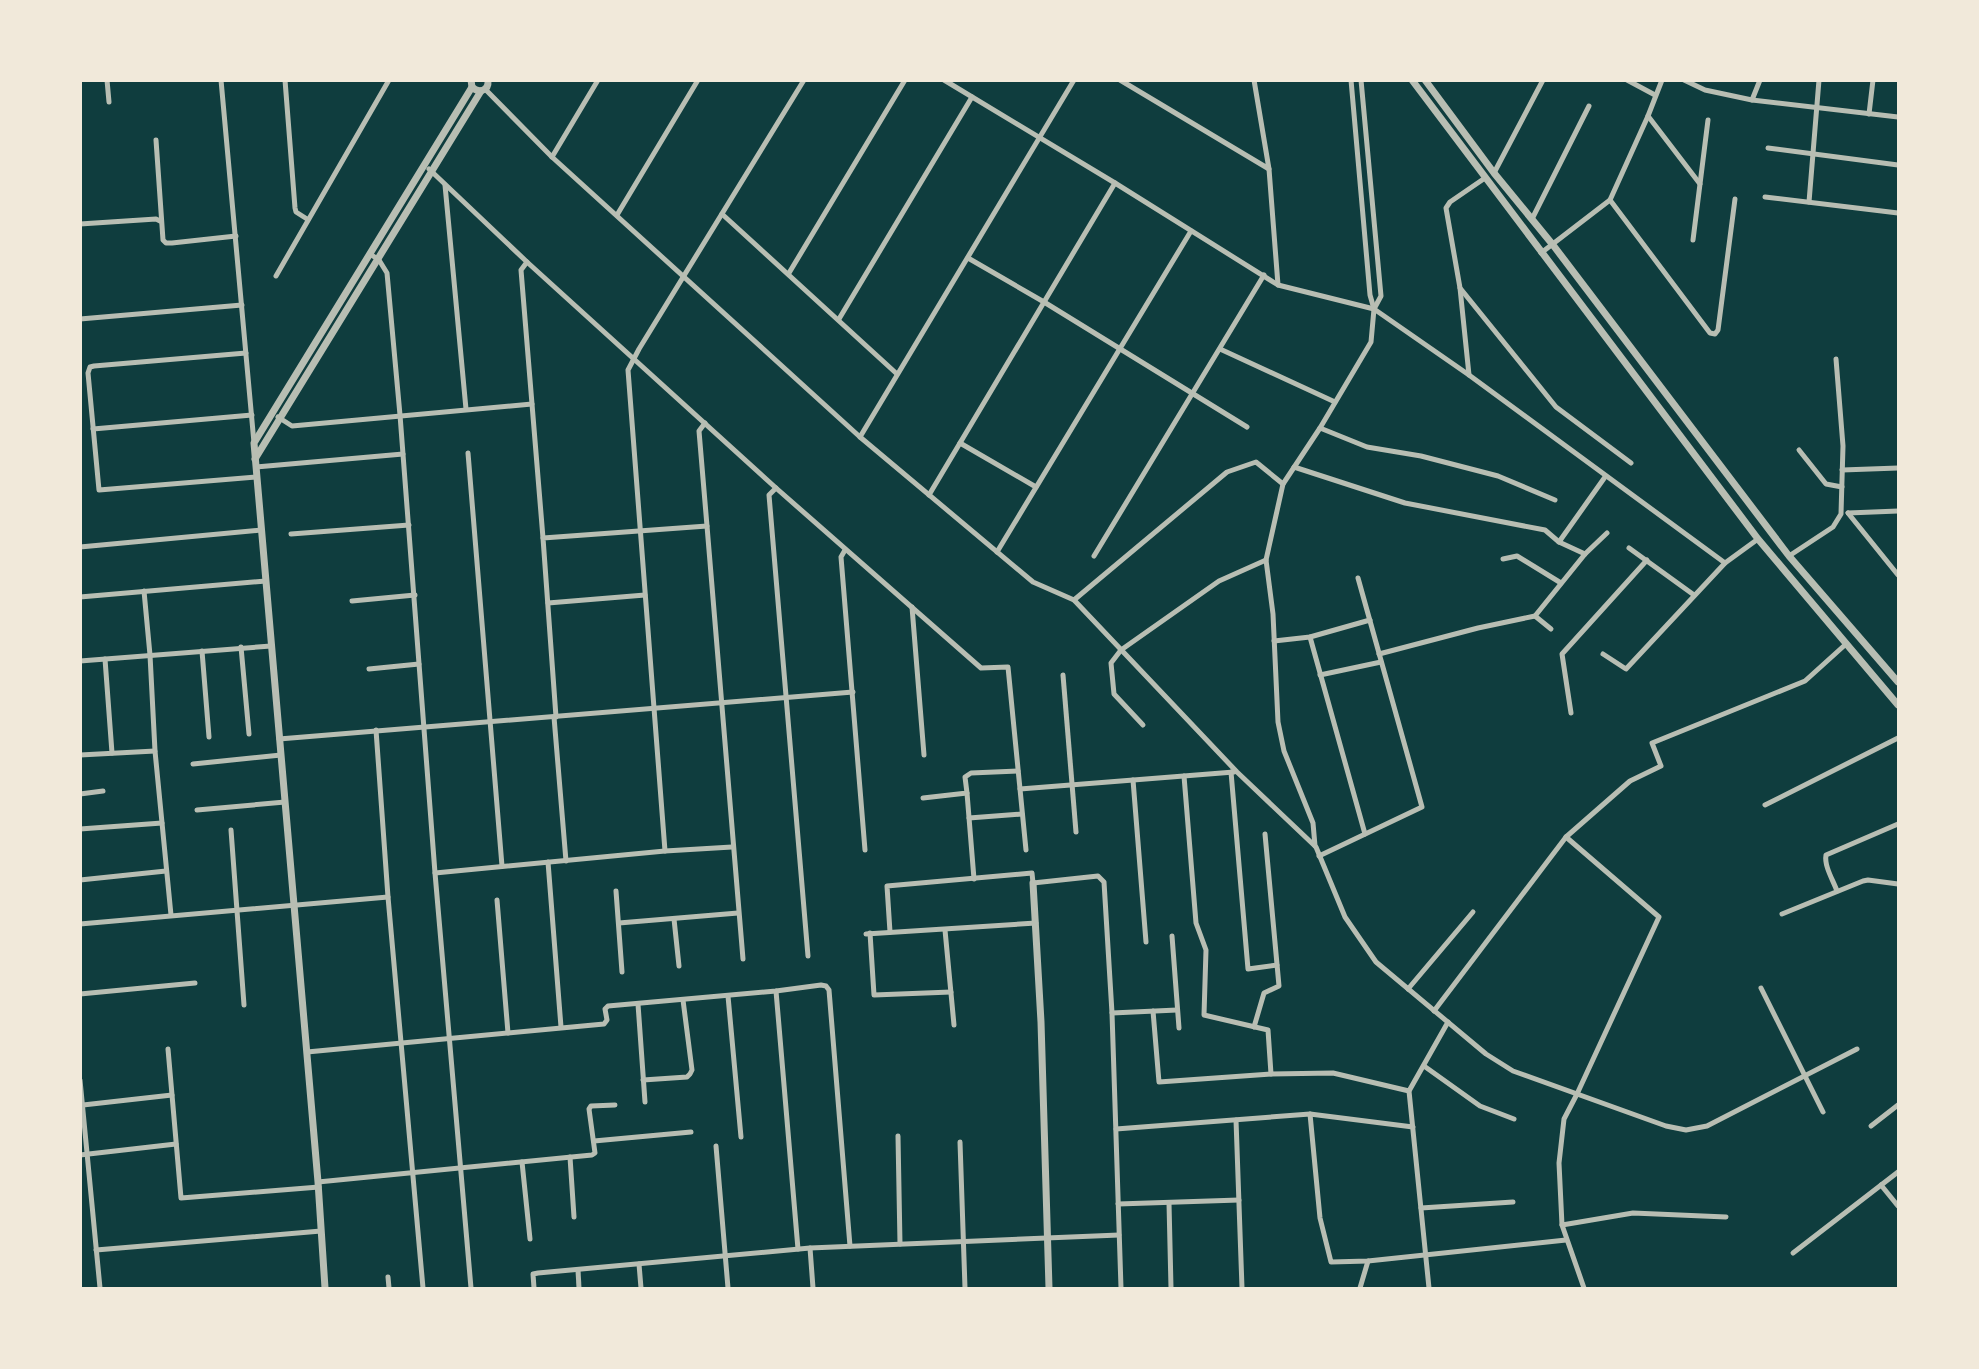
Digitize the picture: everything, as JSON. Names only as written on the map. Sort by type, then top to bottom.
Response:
[{"type":"street","points":[[107,80],[109,102]]},
{"type":"street","points":[[221,80],[319,1184],[325,1289]]},
{"type":"street","points":[[285,80],[295,208],[296,212],[307,219]]},
{"type":"street","points":[[276,276],[389,80]]},
{"type":"street","points":[[552,157],[598,80]]},
{"type":"street","points":[[617,215],[698,80]]},
{"type":"street","points":[[665,851],[629,365],[804,80]]},
{"type":"street","points":[[789,274],[905,80]]},
{"type":"street","points":[[944,80],[1278,285],[1374,309],[1469,375],[1725,563]]},
{"type":"street","points":[[860,437],[1074,80]]},
{"type":"street","points":[[1119,80],[1269,169]]},
{"type":"street","points":[[1254,80],[1269,169],[1278,285]]},
{"type":"street","points":[[1350,80],[1370,295],[1374,309],[1371,342],[1283,484],[1266,560],[1273,614],[1278,722],[1284,751],[1313,823],[1315,847],[1345,917],[1376,962],[1486,1054],[1513,1072],[1667,1126],[1686,1130],[1707,1126],[1857,1049]]},
{"type":"street","points":[[1362,80],[1381,296],[1374,309]]},
{"type":"street","points":[[1412,80],[1758,539],[1899,705]]},
{"type":"street","points":[[1424,80],[1494,173],[1553,245],[1788,556],[1899,682]]},
{"type":"street","points":[[1494,173],[1543,80]]},
{"type":"street","points":[[1627,80],[1655,95]]},
{"type":"street","points":[[1541,253],[1610,201],[1662,80]]},
{"type":"street","points":[[1684,80],[1705,90],[1752,100],[1899,117]]},
{"type":"street","points":[[1705,90],[1709,80]]},
{"type":"street","points":[[1752,100],[1760,80]]},
{"type":"street","points":[[1809,202],[1819,80]]},
{"type":"street","points":[[1869,114],[1873,80]]},
{"type":"street","points":[[254,443],[471,83],[476,90],[486,85]]},
{"type":"street","points":[[486,85],[552,157],[860,437],[1033,582],[1074,600],[1234,772],[1315,847]]},
{"type":"street","points":[[256,463],[486,85]]},
{"type":"street","points":[[839,319],[972,97]]},
{"type":"street","points":[[1532,219],[1588,106]]},
{"type":"street","points":[[1648,116],[1700,184]]},
{"type":"street","points":[[1693,240],[1709,120]]},
{"type":"street","points":[[156,140],[163,240],[166,243],[236,236]]},
{"type":"street","points":[[1768,148],[1899,165]]},
{"type":"street","points":[[424,164],[705,424],[981,668],[1008,667],[1026,850]]},
{"type":"street","points":[[1469,375],[1460,288],[1447,208],[1450,202],[1485,178]]},
{"type":"street","points":[[929,495],[1115,183]]},
{"type":"street","points":[[445,185],[466,409]]},
{"type":"street","points":[[1765,197],[1899,213]]},
{"type":"street","points":[[1610,201],[1710,333],[1716,334],[1735,199]]},
{"type":"street","points":[[722,214],[897,373]]},
{"type":"street","points":[[80,225],[156,219],[160,221]]},
{"type":"street","points":[[997,552],[1191,231]]},
{"type":"street","points":[[370,254],[379,260],[387,273],[471,1289]]},
{"type":"street","points":[[968,258],[1247,427]]},
{"type":"street","points":[[527,262],[521,270],[566,861]]},
{"type":"street","points":[[1094,556],[1264,275]]},
{"type":"street","points":[[1460,288],[1556,407],[1631,463]]},
{"type":"street","points":[[1575,298],[1586,289]]},
{"type":"street","points":[[80,319],[242,305]]},
{"type":"street","points":[[1220,348],[1335,402]]},
{"type":"street","points":[[246,353],[90,367],[88,373],[99,490],[257,477]]},
{"type":"street","points":[[1836,359],[1843,446],[1844,513],[1899,575]]},
{"type":"street","points":[[272,414],[292,426],[531,404]]},
{"type":"street","points":[[93,429],[251,415]]},
{"type":"street","points":[[705,424],[699,430],[743,959]]},
{"type":"street","points":[[1320,428],[1367,447],[1421,456],[1498,476],[1555,500]]},
{"type":"street","points":[[960,443],[1036,486]]},
{"type":"street","points":[[1799,450],[1826,484],[1842,487]]},
{"type":"street","points":[[468,453],[502,866]]},
{"type":"street","points":[[256,463],[403,454]]},
{"type":"street","points":[[1074,600],[1227,472],[1256,462],[1283,484]]},
{"type":"street","points":[[1294,467],[1405,503],[1545,530],[1559,542],[1585,554]]},
{"type":"street","points":[[1842,470],[1899,468]]},
{"type":"street","points":[[1559,542],[1605,477]]},
{"type":"street","points":[[776,488],[769,495],[808,956]]},
{"type":"street","points":[[1788,556],[1833,527],[1844,513],[1899,511]]},
{"type":"street","points":[[291,534],[409,525]]},
{"type":"street","points":[[543,538],[707,526]]},
{"type":"street","points":[[80,547],[261,530]]},
{"type":"street","points":[[1379,654],[1535,615],[1585,554],[1607,533]]},
{"type":"street","points":[[1603,654],[1626,669],[1725,563],[1758,539]]},
{"type":"street","points":[[1629,548],[1694,595]]},
{"type":"street","points":[[845,550],[841,557],[865,850]]},
{"type":"street","points":[[1503,559],[1517,556],[1561,583]]},
{"type":"street","points":[[1891,565],[1899,559]]},
{"type":"street","points":[[1143,725],[1114,694],[1111,663],[1121,649],[1219,581],[1266,560]]},
{"type":"street","points":[[1571,713],[1562,654],[1647,560]]},
{"type":"street","points":[[1319,856],[1422,807],[1358,578]]},
{"type":"street","points":[[80,597],[266,581]]},
{"type":"street","points":[[144,591],[155,751],[171,915]]},
{"type":"street","points":[[352,601],[415,595]]},
{"type":"street","points":[[548,603],[645,595]]},
{"type":"street","points":[[912,607],[924,755]]},
{"type":"street","points":[[1535,615],[1551,628]]},
{"type":"street","points":[[1274,641],[1310,637],[1370,620]]},
{"type":"street","points":[[1310,637],[1365,834]]},
{"type":"street","points":[[1434,1011],[1566,837],[1630,781],[1661,766],[1652,743],[1805,681],[1846,644]]},
{"type":"street","points":[[80,661],[271,646]]},
{"type":"street","points":[[241,647],[248,734]]},
{"type":"street","points":[[202,651],[209,737]]},
{"type":"street","points":[[105,659],[113,753]]},
{"type":"street","points":[[1320,675],[1381,662]]},
{"type":"street","points":[[369,668],[419,664]]},
{"type":"street","points":[[1063,675],[1076,832]]},
{"type":"street","points":[[279,739],[853,692]]},
{"type":"street","points":[[376,730],[388,897],[424,1289]]},
{"type":"street","points":[[1765,805],[1899,738]]},
{"type":"street","points":[[80,755],[155,751]]},
{"type":"street","points":[[193,764],[281,755]]},
{"type":"street","points":[[974,879],[965,777],[971,773],[1018,771]]},
{"type":"street","points":[[1020,789],[1234,772]]},
{"type":"street","points":[[1234,772],[1248,969],[1277,965]]},
{"type":"street","points":[[1184,776],[1196,923],[1206,950],[1204,1014],[1268,1030],[1271,1074]]},
{"type":"street","points":[[1133,780],[1146,942]]},
{"type":"street","points":[[80,794],[103,792]]},
{"type":"street","points":[[923,798],[967,793]]},
{"type":"street","points":[[197,810],[285,802]]},
{"type":"street","points":[[969,818],[1022,814]]},
{"type":"street","points":[[80,829],[162,822]]},
{"type":"street","points":[[1837,891],[1827,866],[1826,855],[1899,824]]},
{"type":"street","points":[[231,830],[244,1005]]},
{"type":"street","points":[[1254,1027],[1264,993],[1279,986],[1265,834]]},
{"type":"street","points":[[1566,837],[1659,917],[1564,1119],[1559,1163],[1562,1225],[1584,1289]]},
{"type":"street","points":[[435,873],[665,851],[732,848]]},
{"type":"street","points":[[548,862],[561,1027]]},
{"type":"street","points":[[80,880],[166,871]]},
{"type":"street","points":[[890,932],[887,886],[1032,873],[1041,1022],[1049,1289]]},
{"type":"street","points":[[1033,883],[1098,877],[1104,882],[1112,1013],[1121,1289]]},
{"type":"street","points":[[1782,914],[1868,880],[1899,884]]},
{"type":"street","points":[[616,891],[622,972]]},
{"type":"street","points":[[80,924],[388,897]]},
{"type":"street","points":[[497,900],[508,1033]]},
{"type":"street","points":[[1408,989],[1473,912]]},
{"type":"street","points":[[619,923],[738,913]]},
{"type":"street","points":[[674,919],[679,966]]},
{"type":"street","points":[[951,992],[874,995],[868,933],[1035,923]]},
{"type":"street","points":[[945,930],[954,1025]]},
{"type":"street","points":[[1172,936],[1179,1028]]},
{"type":"street","points":[[80,994],[195,983]]},
{"type":"street","points":[[307,1052],[604,1024],[607,1020],[606,1007],[826,986],[829,990],[850,1247]]},
{"type":"street","points":[[1761,988],[1823,1112]]},
{"type":"street","points":[[776,991],[798,1249]]},
{"type":"street","points":[[728,996],[741,1136]]},
{"type":"street","points":[[643,1080],[687,1077],[692,1070],[683,1000]]},
{"type":"street","points":[[638,1004],[645,1102]]},
{"type":"street","points":[[1112,1013],[1177,1010]]},
{"type":"street","points":[[1153,1011],[1159,1082],[1271,1074],[1333,1073],[1409,1091]]},
{"type":"street","points":[[1429,1289],[1409,1091],[1448,1022]]},
{"type":"street","points":[[168,1049],[180,1195],[183,1199],[594,1154],[589,1109],[591,1106],[615,1105]]},
{"type":"street","points":[[1424,1066],[1480,1106],[1514,1119]]},
{"type":"street","points":[[80,1080],[84,1155],[100,1289]]},
{"type":"street","points":[[83,1105],[172,1095]]},
{"type":"street","points":[[1871,1126],[1899,1105]]},
{"type":"street","points":[[1116,1129],[1310,1114],[1413,1127]]},
{"type":"street","points":[[1310,1114],[1320,1219],[1329,1259],[1335,1263],[1566,1240]]},
{"type":"street","points":[[1236,1120],[1242,1289]]},
{"type":"street","points":[[594,1141],[691,1132]]},
{"type":"street","points":[[898,1136],[900,1244]]},
{"type":"street","points":[[960,1142],[965,1289]]},
{"type":"street","points":[[84,1155],[176,1144]]},
{"type":"street","points":[[716,1146],[727,1289]]},
{"type":"street","points":[[570,1157],[574,1217]]},
{"type":"street","points":[[522,1162],[530,1239]]},
{"type":"street","points":[[1793,1253],[1899,1172]]},
{"type":"street","points":[[1881,1185],[1899,1206]]},
{"type":"street","points":[[1118,1204],[1239,1200]]},
{"type":"street","points":[[1421,1208],[1513,1202]]},
{"type":"street","points":[[1169,1203],[1171,1289]]},
{"type":"street","points":[[1562,1225],[1633,1213],[1727,1217]]},
{"type":"street","points":[[96,1250],[321,1231]]},
{"type":"street","points":[[534,1289],[533,1274],[798,1249],[1119,1235]]},
{"type":"street","points":[[810,1248],[813,1289]]},
{"type":"street","points":[[1360,1289],[1368,1261]]},
{"type":"street","points":[[639,1264],[641,1289]]},
{"type":"street","points":[[578,1270],[579,1289]]},
{"type":"street","points":[[388,1277],[389,1289]]}]
